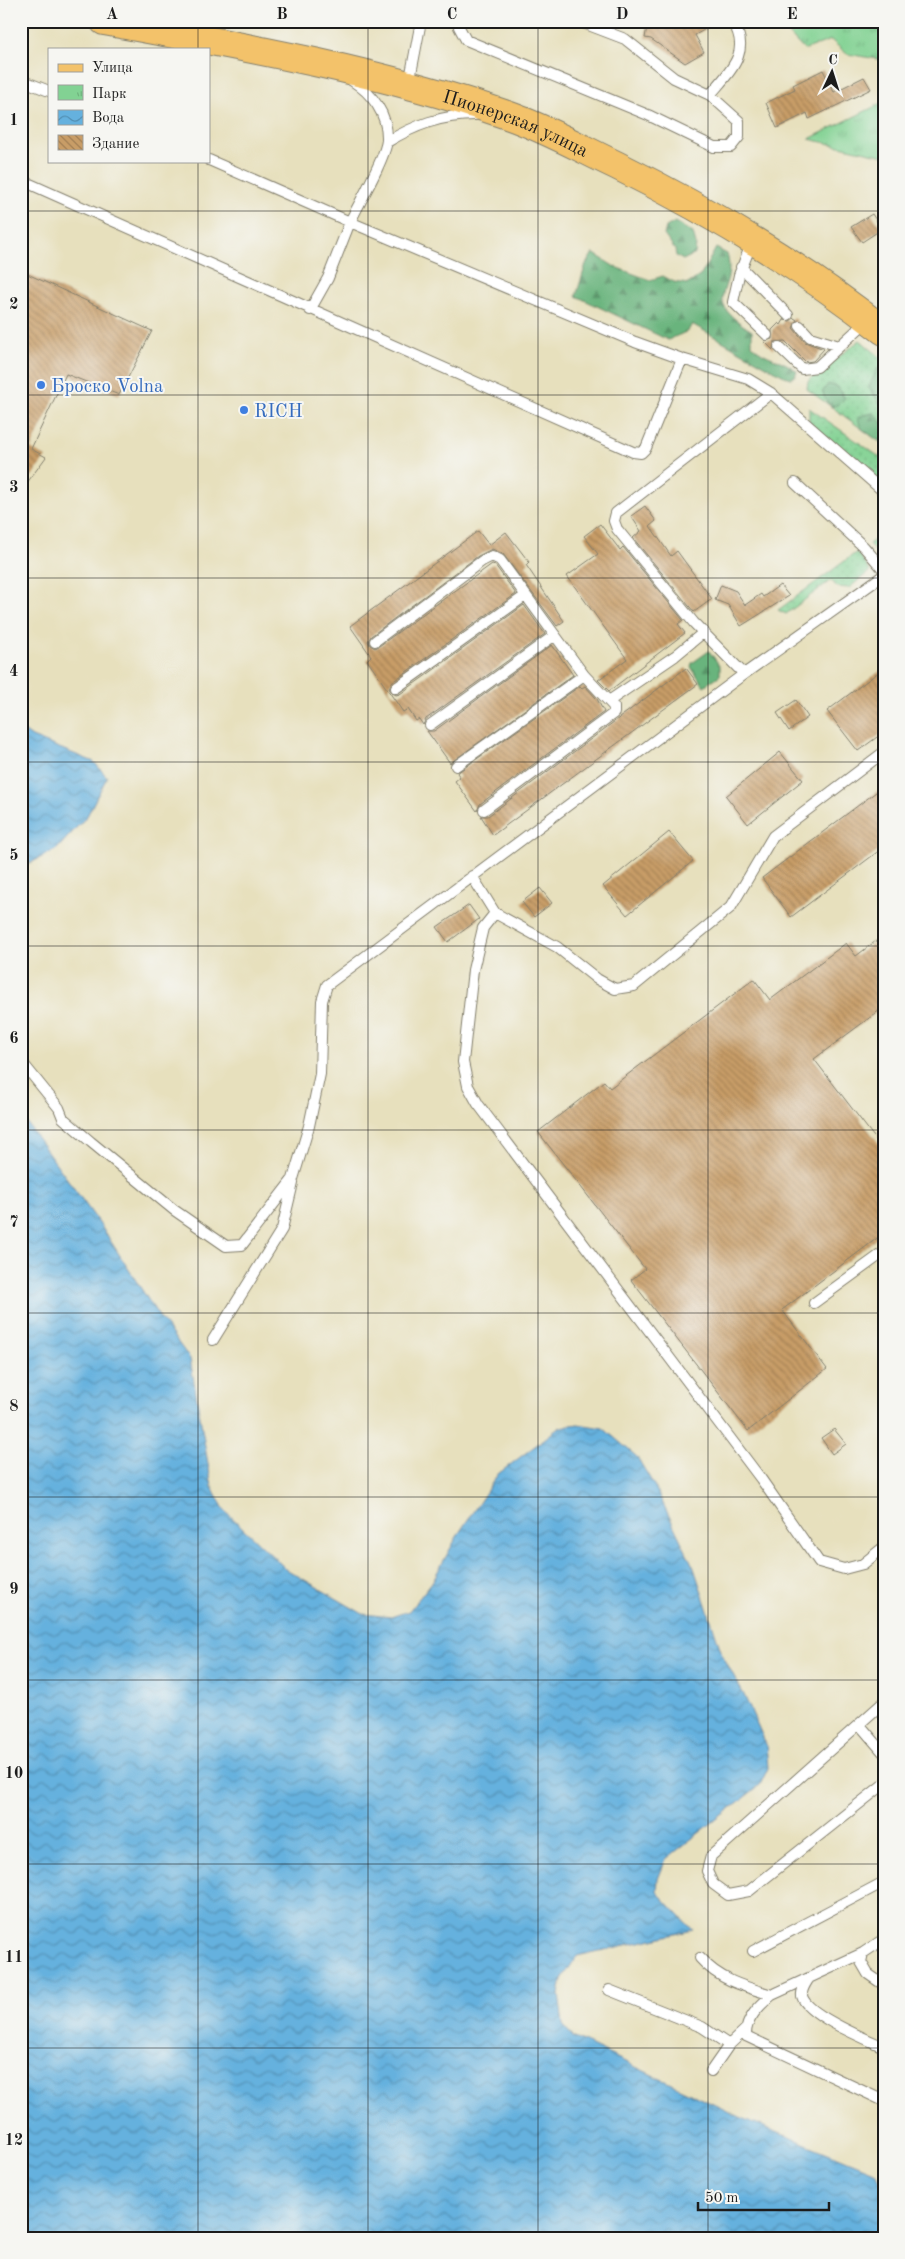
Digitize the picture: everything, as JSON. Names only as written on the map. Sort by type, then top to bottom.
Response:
[{"type":"main road","name":"Пионерская улица","points":[[104,21],[327,64],[408,85],[507,115],[538,127],[676,195],[753,239],[814,278],[876,325]]},
{"type":"lane","points":[[408,85],[421,21]]},
{"type":"lane","points":[[460,21],[459,27],[466,40],[648,115],[714,147],[731,147],[739,138],[739,121],[710,95],[674,78],[625,39],[578,21]]},
{"type":"lane","points":[[710,95],[734,65],[741,51],[736,28],[732,21]]},
{"type":"lane","points":[[310,310],[328,278],[350,222],[370,184],[387,142],[386,126],[380,107],[361,86],[327,64]]},
{"type":"lane","points":[[21,80],[48,91]]},
{"type":"lane","points":[[387,142],[411,128],[431,121],[461,115],[507,115]]},
{"type":"lane","points":[[210,160],[521,295],[682,359],[748,379],[771,393],[884,492]]},
{"type":"lane","points":[[21,180],[310,310],[624,448],[641,453],[646,448],[658,422],[682,359]]},
{"type":"lane","points":[[753,239],[742,267],[733,302],[768,335]]},
{"type":"lane","points":[[742,267],[788,315]]},
{"type":"lane","points":[[779,347],[802,368],[817,367],[839,346],[876,325]]},
{"type":"lane","points":[[800,326],[810,336],[839,346]]},
{"type":"lane","points":[[744,674],[694,623],[617,529],[614,521],[616,513],[771,393]]},
{"type":"lane","points":[[794,483],[864,547],[884,570]]},
{"type":"lane","points":[[375,641],[482,561],[492,556],[500,560],[584,675],[616,710],[614,714],[484,810]]},
{"type":"lane","points":[[212,1340],[282,1229],[309,1126],[320,1074],[322,1001],[327,985],[744,674],[884,575]]},
{"type":"lane","points":[[396,688],[525,596]]},
{"type":"lane","points":[[609,701],[704,632]]},
{"type":"lane","points":[[430,725],[555,635]]},
{"type":"lane","points":[[456,766],[584,675]]},
{"type":"lane","points":[[472,876],[495,913],[557,947],[597,979],[615,989],[634,986],[731,907],[773,836],[884,752]]},
{"type":"lane","points":[[495,913],[483,928],[473,970],[463,1062],[468,1086],[478,1104],[760,1479],[819,1562],[844,1569],[863,1564],[884,1548]]},
{"type":"lane","points":[[21,1061],[59,1108],[63,1118],[174,1210],[226,1246],[242,1245],[294,1179]]},
{"type":"lane","points":[[814,1303],[884,1252]]},
{"type":"lane","points":[[884,1702],[711,1856],[707,1871],[712,1884],[728,1894],[749,1891],[884,1784]]},
{"type":"lane","points":[[860,1724],[884,1753]]},
{"type":"lane","points":[[753,1951],[884,1882]]},
{"type":"lane","points":[[711,2071],[729,2045],[746,2029],[760,2006],[772,1994],[863,1953],[884,1939]]},
{"type":"lane","points":[[863,1953],[861,1962],[868,1974],[884,1985]]},
{"type":"lane","points":[[700,1958],[710,1970],[741,1986],[772,1994]]},
{"type":"lane","points":[[810,1977],[803,1987],[802,1995],[805,2001],[821,2016],[884,2047]]},
{"type":"lane","points":[[609,1990],[702,2027],[729,2045]]},
{"type":"lane","points":[[746,2029],[746,2036],[884,2101]]},
{"type":"green space","points":[[777,21],[884,21],[884,60],[847,54],[831,40],[804,50]]},
{"type":"green space","points":[[884,102],[884,156],[809,139]]},
{"type":"green space","points":[[675,222],[693,233],[696,244],[695,254],[683,260],[676,256],[675,250],[664,235],[666,227]]},
{"type":"green space","points":[[716,248],[727,254],[728,277],[723,294],[726,310],[752,331],[752,345],[762,353],[792,367],[797,371],[795,376],[791,378],[784,376],[692,324],[688,331],[668,340],[576,296],[586,264],[593,253],[615,267],[650,280],[663,276],[674,282],[688,284],[701,275]]},
{"type":"green space","points":[[860,340],[884,360],[884,445],[807,389],[808,381]]},
{"type":"green space","points":[[877,369],[884,370],[884,410],[869,387]]},
{"type":"green space","points":[[828,384],[838,387],[845,398],[839,404],[831,407],[824,397],[823,391]]},
{"type":"green space","points":[[809,408],[884,460],[884,485],[809,423]]},
{"type":"green space","points":[[874,413],[884,426],[884,439],[877,440],[861,428],[858,419],[863,415]]},
{"type":"green space","points":[[884,533],[884,560],[869,544]]},
{"type":"green space","points":[[857,552],[870,571],[849,588],[837,587],[831,580],[786,614],[778,610]]},
{"type":"green space","points":[[709,651],[720,666],[720,675],[704,686],[691,667],[692,663]]},
{"type":"water","points":[[21,729],[32,737],[94,762],[107,777],[87,816],[57,849],[21,868]]},
{"type":"water","points":[[21,1120],[26,1122],[99,1223],[158,1315],[190,1359],[212,1487],[225,1511],[286,1569],[363,1614],[391,1617],[409,1611],[432,1582],[459,1533],[498,1474],[560,1427],[578,1424],[603,1428],[637,1457],[655,1487],[694,1568],[722,1654],[744,1695],[766,1744],[768,1768],[760,1785],[666,1859],[658,1879],[657,1892],[693,1930],[577,1956],[562,1979],[559,1994],[563,2025],[573,2037],[740,2117],[877,2173],[881,2184],[880,2238],[21,2238]]},
{"type":"building","points":[[648,21],[720,21],[695,35],[704,52],[685,63],[651,39],[645,38]]},
{"type":"building","points":[[823,70],[834,92],[864,77],[871,89],[809,119],[807,113],[777,128],[766,103],[795,89],[793,85]]},
{"type":"building","points":[[872,214],[882,229],[862,242],[851,227]]},
{"type":"building","name":"Броско Volna","points":[[21,271],[152,331],[119,395],[66,374],[31,449],[46,457],[21,491]]},
{"type":"building","points":[[794,318],[797,320],[793,328],[805,342],[824,349],[813,361],[806,362],[785,341],[774,342],[773,350],[764,341],[772,339],[772,330],[779,323],[781,325],[784,320],[790,321]]},
{"type":"building","points":[[645,506],[656,521],[650,526],[671,556],[677,551],[712,599],[694,612],[633,538],[641,531],[631,516]]},
{"type":"building","points":[[600,524],[620,550],[623,547],[683,620],[678,624],[685,633],[609,691],[598,680],[627,659],[567,576],[598,554],[584,536]]},
{"type":"building","points":[[478,531],[489,545],[506,532],[529,562],[526,565],[564,621],[557,626],[503,554],[492,549],[478,556],[371,636],[368,641],[370,645],[375,648],[379,646],[492,564],[495,565],[516,594],[392,682],[389,688],[391,692],[396,695],[400,694],[524,605],[545,634],[426,719],[423,725],[419,719],[416,721],[408,709],[403,712],[367,660],[371,656],[350,626]]},
{"type":"building","points":[[721,585],[736,591],[745,605],[761,594],[763,597],[780,585],[789,596],[741,626],[728,605],[715,600]]},
{"type":"building","points":[[552,645],[573,675],[450,763],[427,731],[434,731]]},
{"type":"building","points":[[686,668],[698,684],[493,835],[481,816],[488,816]]},
{"type":"building","points":[[884,668],[884,732],[858,751],[827,711]]},
{"type":"building","points":[[580,686],[582,688],[585,686],[597,699],[604,712],[480,804],[477,811],[455,781],[460,777],[457,773]]},
{"type":"building","points":[[796,700],[808,717],[789,731],[777,713]]},
{"type":"building","points":[[780,752],[803,780],[748,824],[726,796]]},
{"type":"building","points":[[884,786],[884,847],[791,917],[762,878]]},
{"type":"building","points":[[669,832],[693,861],[627,915],[603,886]]},
{"type":"building","points":[[540,888],[552,903],[534,917],[522,902]]},
{"type":"building","points":[[469,905],[479,919],[448,942],[437,927]]},
{"type":"building","points":[[884,935],[884,1007],[814,1059],[884,1150],[884,1233],[782,1310],[827,1369],[748,1431],[631,1280],[645,1269],[538,1132],[604,1081],[610,1088],[754,979],[770,1000],[846,943],[856,956]]},
{"type":"building","points":[[834,1429],[846,1444],[832,1454],[821,1438]]},
{"type":"place","name":"Броско Volna","points":[[41,385]]},
{"type":"place","name":"RICH","points":[[244,410]]}]
